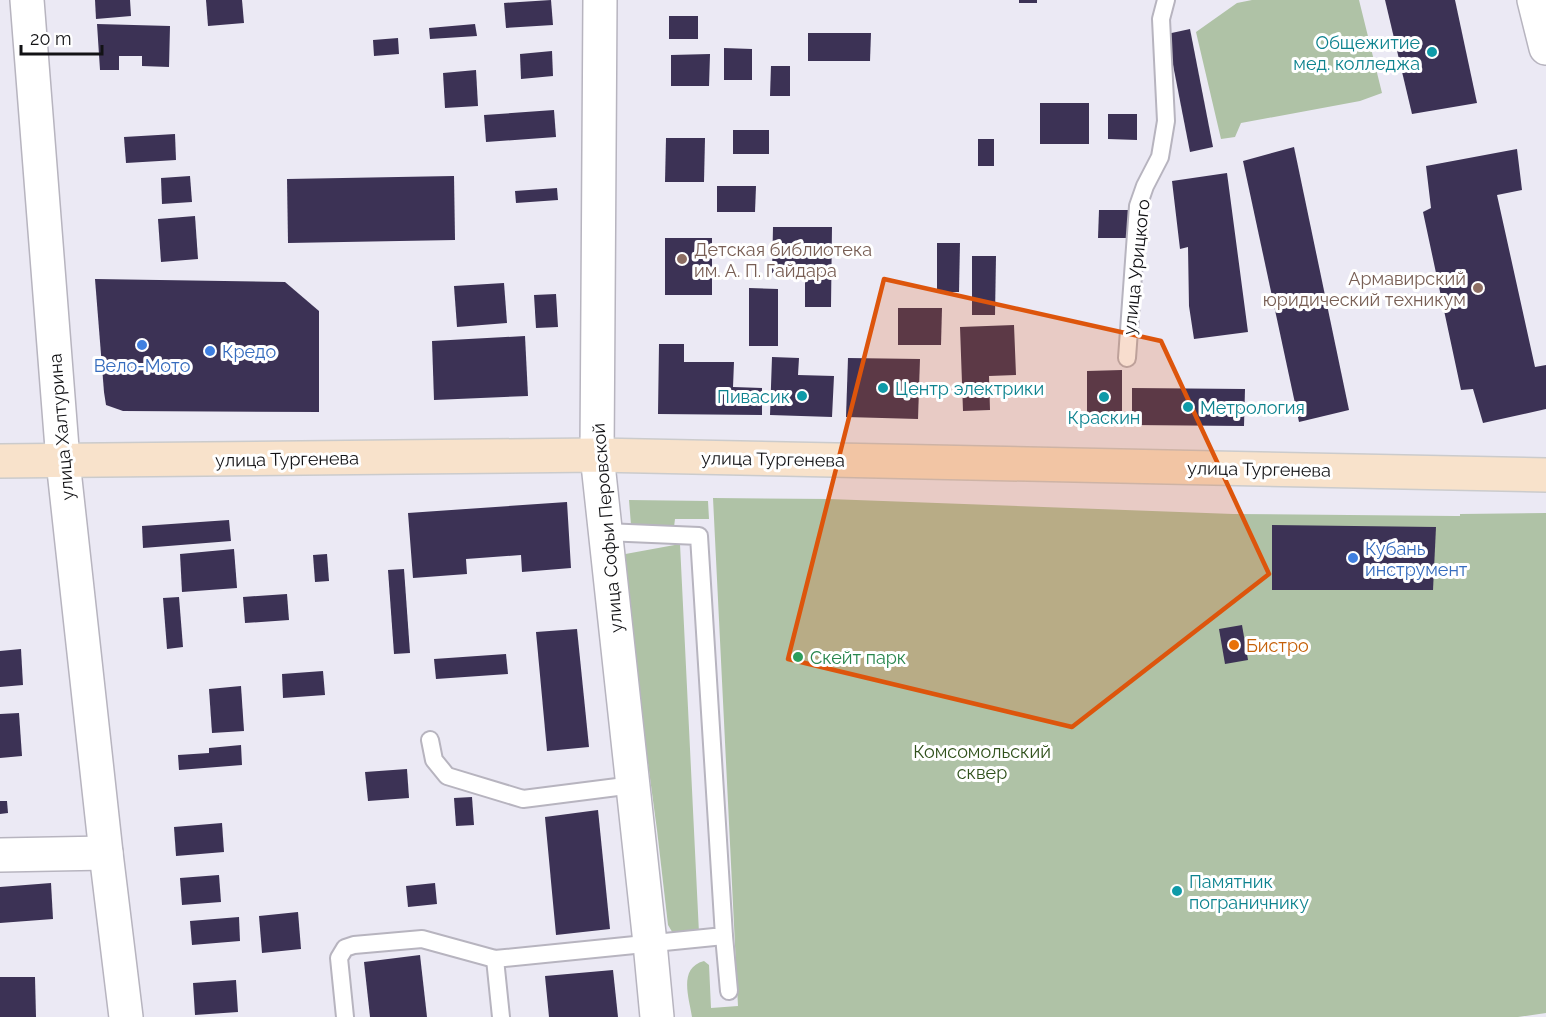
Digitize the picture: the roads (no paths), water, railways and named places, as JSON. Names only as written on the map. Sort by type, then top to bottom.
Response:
[{"type":"main road","name":"улица Тургенева","points":[[0,461],[597,455],[1546,475]]},
{"type":"street","name":"улица Халтурина","points":[[27,0],[63,461],[126,1017]]},
{"type":"street","name":"улица Софьи Перовской","points":[[600,0],[597,455],[657,1017]]},
{"type":"street","points":[[1534,0],[1546,48]]},
{"type":"street","points":[[0,855],[106,853]]},
{"type":"lane","name":"улица Урицкого","points":[[1127,358],[1138,206],[1145,186],[1160,157],[1166,121],[1161,19],[1166,0]]},
{"type":"lane","points":[[605,532],[699,536],[729,991]]},
{"type":"lane","points":[[429,740],[434,760],[447,776],[523,799],[633,785]]},
{"type":"lane","points":[[345,1017],[339,958],[342,951],[349,946],[422,939],[495,958],[724,936]]},
{"type":"lane","points":[[495,958],[501,1017]]},
{"type":"place","name":"Общежитие мед. колледжа","points":[[1432,52]]},
{"type":"place","name":"Детская библиотека им. А. П. Гайдара","points":[[682,259]]},
{"type":"place","name":"Армавирский юридический техникум","points":[[1478,288]]},
{"type":"place","name":"Вело-Мото","points":[[142,345]]},
{"type":"place","name":"Кредо","points":[[210,351]]},
{"type":"place","name":"Центр электрики","points":[[883,388]]},
{"type":"place","name":"Пивасик","points":[[802,396]]},
{"type":"place","name":"Краскин","points":[[1104,397]]},
{"type":"place","name":"Метрология","points":[[1188,407]]},
{"type":"place","name":"Кубань инструмент","points":[[1353,558]]},
{"type":"place","name":"Бистро","points":[[1234,645]]},
{"type":"place","name":"Скейт парк","points":[[798,657]]},
{"type":"place","name":"Памятник пограничнику","points":[[1177,891]]},
{"type":"park label","name":"Комсомольский сквер","points":[[982,762]]}]
